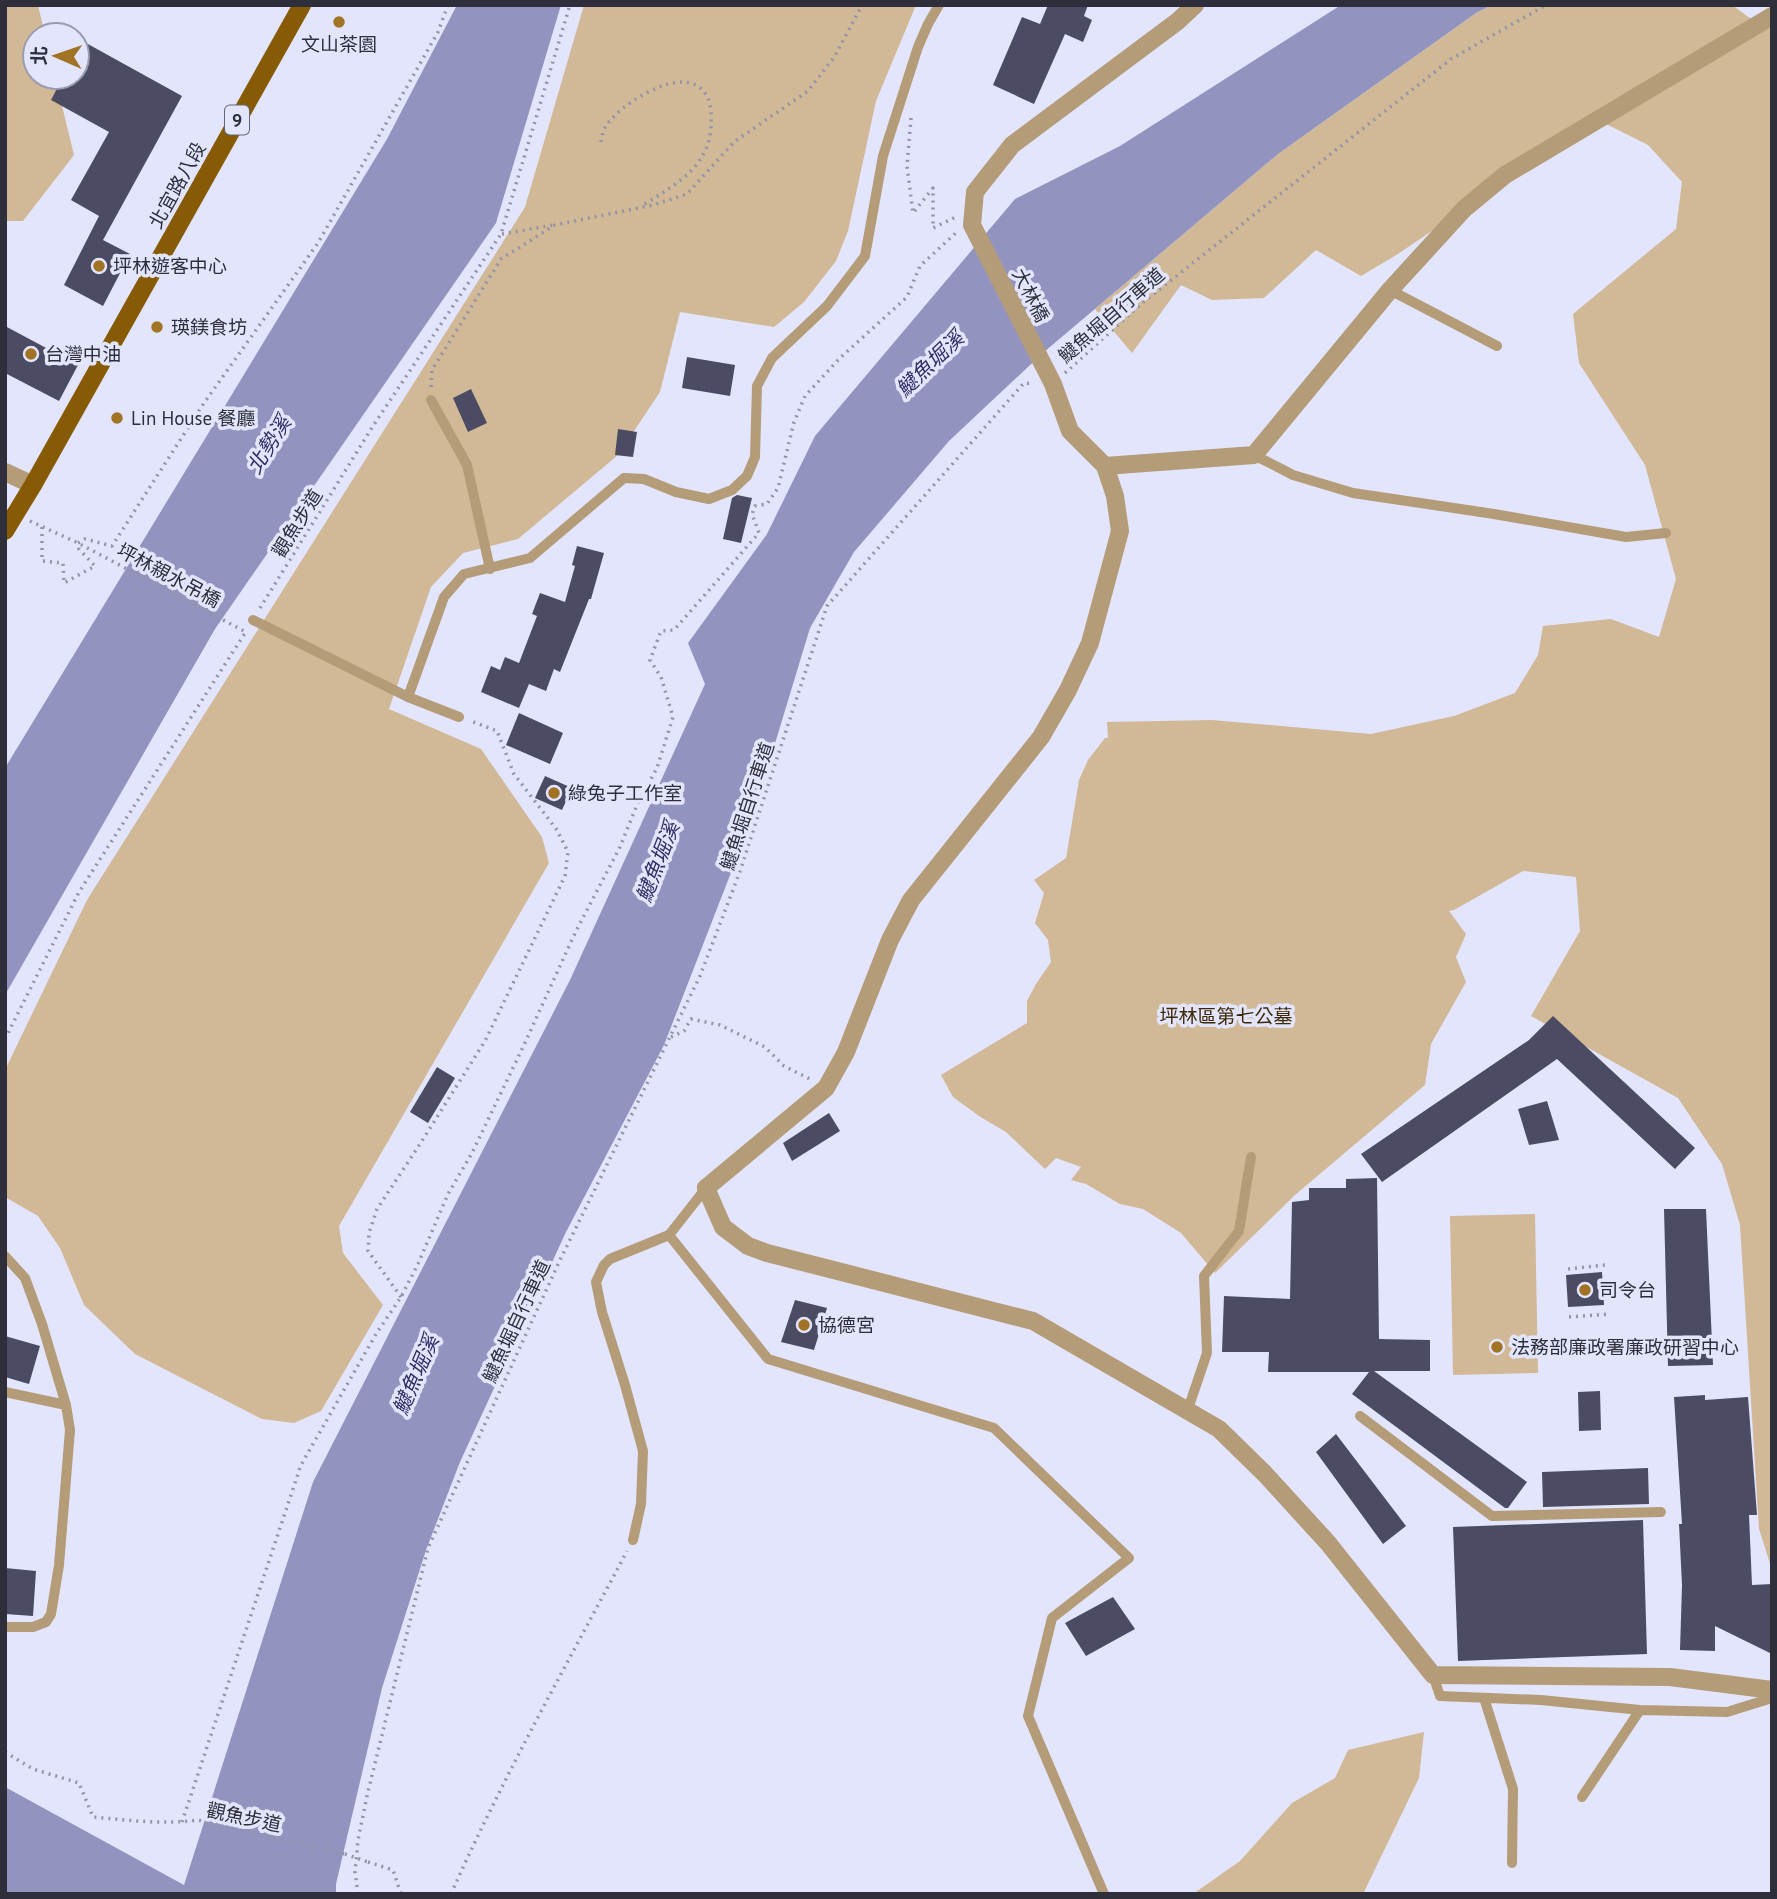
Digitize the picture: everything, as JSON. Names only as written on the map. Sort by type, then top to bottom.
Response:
[{"type":"main road","name":"北宜路八段","points":[[5,531],[302,5]]},
{"type":"street","points":[[973,217],[975,192],[1012,145],[1178,21],[1195,5]]},
{"type":"street","points":[[1772,16],[1505,175],[1464,209],[1390,290],[1254,455],[1105,466],[1115,496],[1120,531],[1090,643],[1068,691],[1041,737],[911,900],[890,940],[846,1052],[826,1087],[706,1188],[723,1227],[748,1246],[1033,1321],[1219,1430],[1265,1474],[1328,1543],[1433,1675],[1670,1677],[1772,1690]]},
{"type":"street","name":"大林橋","points":[[973,217],[1054,384],[1070,431],[1105,466]]},
{"type":"street","points":[[5,471],[33,485]]},
{"type":"lane","points":[[408,697],[444,597],[464,574],[530,558],[624,478],[644,479],[676,492],[709,499],[732,490],[747,475],[755,457],[757,386],[772,358],[827,306],[865,256],[883,156],[918,47],[939,5]]},
{"type":"lane","points":[[1390,290],[1497,346]]},
{"type":"lane","points":[[431,400],[467,465],[490,569]]},
{"type":"lane","points":[[1254,455],[1293,475],[1353,493],[1626,537],[1666,533]]},
{"type":"lane","points":[[253,620],[408,697],[459,717]]},
{"type":"lane","points":[[1187,1412],[1207,1353],[1204,1276],[1239,1231],[1251,1157]]},
{"type":"lane","points":[[633,1540],[641,1504],[643,1451],[602,1312],[596,1282],[610,1259],[669,1235],[706,1188]]},
{"type":"lane","points":[[669,1235],[768,1359],[994,1428],[1129,1558],[1052,1618],[1028,1716],[1104,1894]]},
{"type":"lane","points":[[5,1256],[25,1278],[66,1405],[70,1430],[59,1565],[51,1614],[46,1622],[33,1627],[5,1627]]},
{"type":"lane","points":[[5,1392],[66,1405]]},
{"type":"lane","points":[[1360,1416],[1492,1516],[1661,1512]]},
{"type":"lane","points":[[1433,1675],[1440,1696],[1541,1700],[1640,1710],[1727,1712],[1772,1698]]},
{"type":"lane","points":[[1484,1698],[1513,1789],[1512,1863]]},
{"type":"lane","points":[[1582,1797],[1640,1710]]},
{"type":"path","points":[[42,527],[42,561],[63,562],[64,583],[94,566],[79,549],[78,543],[85,539],[112,546],[204,403],[318,243],[438,32],[448,5]]},
{"type":"path","name":"觀魚步道","points":[[5,1039],[79,892],[246,632],[373,426],[501,234],[570,5]]},
{"type":"path","points":[[501,234],[639,208],[687,194],[734,142],[808,91],[835,56],[862,5]]},
{"type":"path","name":"𩻸魚堀自行車道","points":[[358,1894],[355,1872],[358,1840],[428,1548],[560,1260],[700,976],[739,874],[827,606],[1024,383],[1054,384],[1141,304],[1451,59],[1546,5]]},
{"type":"path","points":[[601,142],[605,127],[632,101],[663,85],[686,83],[699,87],[710,102],[712,124],[706,150],[692,172],[639,208]]},
{"type":"path","points":[[912,113],[906,166],[913,213],[933,188],[933,228],[973,217]]},
{"type":"path","points":[[182,1822],[301,1465],[418,1264],[449,1194],[472,1153],[576,931],[657,768],[673,717],[661,677],[650,660],[661,631],[674,630],[759,533],[752,514],[755,506],[767,504],[778,488],[794,422],[805,396],[840,358],[907,297],[920,266],[973,217]]},
{"type":"path","points":[[431,400],[432,370],[501,259],[555,225]]},
{"type":"path","name":"坪林親水吊橋","points":[[15,513],[78,543],[246,632]]},
{"type":"path","points":[[401,1297],[369,1251],[369,1233],[377,1209],[485,1041],[565,876],[568,852],[557,830],[514,774],[497,731],[459,717]]},
{"type":"path","points":[[669,1038],[684,1031],[691,1019],[720,1026],[765,1047],[784,1066],[826,1087]]},
{"type":"path","points":[[1568,1269],[1605,1265]]},
{"type":"path","points":[[1569,1317],[1610,1314]]},
{"type":"path","points":[[451,1894],[518,1757],[633,1540]]},
{"type":"path","name":"觀魚步道","points":[[5,1752],[33,1769],[79,1783],[93,1817],[139,1822],[198,1821],[334,1851],[393,1870],[401,1894]]},
{"type":"green space","points":[[5,5],[38,5],[42,21],[21,21],[21,91],[58,91],[74,155],[23,221],[5,221]]},
{"type":"green space","points":[[584,5],[916,5],[876,101],[848,231],[836,261],[804,302],[774,327],[680,312],[660,392],[618,455],[518,539],[463,553],[431,587],[389,709],[481,749],[542,837],[549,863],[339,1226],[343,1253],[383,1305],[321,1411],[294,1423],[262,1419],[135,1354],[84,1305],[60,1248],[38,1216],[5,1197],[5,1070],[87,900],[525,207]]},
{"type":"green space","name":"坪林區第七公墓","points":[[1492,5],[1732,5],[1758,24],[1772,21],[1772,1570],[1759,1529],[1740,1225],[1722,1164],[1678,1098],[1531,1016],[1580,931],[1576,877],[1523,871],[1449,911],[1466,934],[1456,957],[1466,982],[1431,1044],[1425,1085],[1295,1195],[1215,1273],[1181,1233],[1143,1209],[1120,1204],[1086,1184],[1071,1180],[1081,1167],[1056,1158],[1045,1169],[1006,1132],[953,1097],[941,1075],[1027,1023],[1027,1001],[1051,962],[1048,940],[1035,923],[1044,893],[1034,880],[1066,858],[1079,780],[1088,760],[1105,738],[1108,738],[1107,722],[1212,720],[1371,734],[1454,716],[1515,693],[1538,655],[1543,626],[1611,619],[1659,637],[1676,579],[1645,465],[1579,363],[1573,314],[1676,229],[1682,182],[1648,145],[1596,119],[1398,254],[1361,276],[1316,250],[1264,298],[1212,300],[1181,285],[1132,353],[1095,309],[1278,154],[1476,13]]},
{"type":"green space","points":[[1535,1214],[1538,1373],[1453,1375],[1450,1216]]},
{"type":"green space","points":[[1424,1732],[1419,1778],[1363,1894],[1193,1894],[1240,1861],[1292,1803],[1335,1778],[1348,1750]]},
{"type":"water","name":"北勢溪","points":[[457,5],[561,5],[496,223],[215,629],[5,995],[5,768],[387,139]]},
{"type":"water","name":"𩻸魚堀溪","points":[[1341,5],[1492,5],[1476,13],[1278,154],[1044,352],[949,441],[854,552],[810,628],[753,816],[664,1045],[566,1232],[460,1462],[426,1550],[382,1688],[336,1884],[336,1894],[5,1894],[5,1787],[184,1885],[313,1482],[570,980],[705,684],[688,643],[767,534],[815,436],[1015,199],[1120,146]]},
{"type":"building","points":[[1048,5],[1088,5],[1084,16],[1092,20],[1083,42],[1065,34],[1034,104],[993,85],[1022,17],[1040,24]]},
{"type":"building","points":[[91,46],[182,96],[103,240],[130,254],[103,306],[64,285],[99,216],[71,200],[109,132],[51,100],[56,91],[91,91]]},
{"type":"building","name":"台灣中油","points":[[5,326],[78,365],[59,401],[5,373]]},
{"type":"building","points":[[687,357],[735,365],[730,396],[682,388]]},
{"type":"building","points":[[471,389],[487,423],[468,432],[453,398]]},
{"type":"building","points":[[618,429],[637,432],[633,457],[615,455]]},
{"type":"building","points":[[737,495],[752,498],[741,543],[723,539],[732,498]]},
{"type":"building","points":[[577,546],[604,553],[591,599],[560,672],[554,669],[546,691],[529,684],[519,708],[481,692],[491,666],[500,670],[505,657],[519,663],[537,616],[532,614],[540,593],[565,602],[575,566],[572,565]]},
{"type":"building","points":[[519,713],[563,733],[550,764],[506,745]]},
{"type":"building","name":"綠兔子工作室","points":[[545,776],[572,788],[562,810],[535,798]]},
{"type":"building","points":[[1553,1016],[1695,1148],[1675,1169],[1557,1059],[1382,1182],[1361,1154],[1529,1040]]},
{"type":"building","points":[[437,1067],[455,1078],[428,1123],[410,1112]]},
{"type":"building","points":[[1547,1101],[1559,1140],[1529,1145],[1518,1109]]},
{"type":"building","points":[[829,1113],[840,1131],[792,1161],[783,1143]]},
{"type":"building","points":[[1377,1178],[1379,1339],[1430,1340],[1430,1371],[1374,1371],[1527,1482],[1508,1508],[1352,1394],[1369,1372],[1268,1372],[1269,1352],[1222,1352],[1224,1296],[1290,1299],[1292,1202],[1309,1200],[1309,1188],[1346,1188],[1346,1179]]},
{"type":"building","points":[[1664,1209],[1706,1209],[1713,1365],[1668,1366]]},
{"type":"building","name":"司令台","points":[[1602,1272],[1604,1305],[1568,1307],[1566,1275]]},
{"type":"building","name":"協德宮","points":[[795,1300],[827,1308],[814,1350],[781,1342]]},
{"type":"building","points":[[5,1336],[40,1346],[29,1384],[5,1377]]},
{"type":"building","points":[[1600,1391],[1601,1430],[1579,1431],[1578,1392]]},
{"type":"building","points":[[1705,1395],[1705,1400],[1748,1397],[1757,1515],[1749,1515],[1752,1585],[1772,1584],[1772,1654],[1715,1626],[1715,1651],[1680,1650],[1682,1585],[1679,1524],[1682,1524],[1674,1397]]},
{"type":"building","points":[[1336,1434],[1406,1526],[1383,1544],[1316,1452]]},
{"type":"building","points":[[1648,1468],[1649,1504],[1543,1507],[1542,1472]]},
{"type":"building","points":[[1643,1520],[1647,1654],[1458,1661],[1453,1527]]},
{"type":"building","points":[[5,1568],[36,1571],[33,1616],[5,1614]]},
{"type":"building","points":[[1113,1597],[1135,1629],[1086,1656],[1065,1623]]},
{"type":"place","name":"文山茶園","points":[[339,22]]},
{"type":"place","name":"坪林遊客中心","points":[[99,266]]},
{"type":"place","name":"瑛鎂食坊","points":[[157,327]]},
{"type":"place","name":"台灣中油","points":[[31,354]]},
{"type":"place","name":"Lin House 餐廳","points":[[117,418]]},
{"type":"place","name":"綠兔子工作室","points":[[554,793]]},
{"type":"place","name":"司令台","points":[[1585,1290]]},
{"type":"place","name":"協德宮","points":[[804,1325]]},
{"type":"place","name":"法務部廉政署廉政研習中心","points":[[1497,1347]]}]
